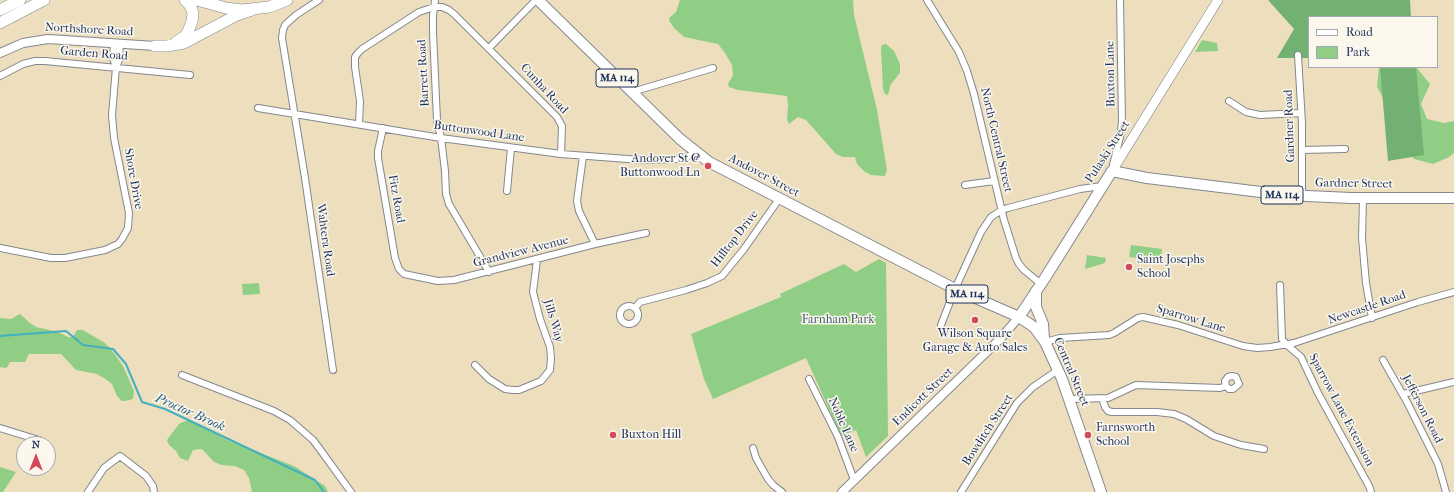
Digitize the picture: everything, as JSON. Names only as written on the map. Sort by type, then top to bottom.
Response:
[{"type":"highway","points":[[0,9],[12,0]]},
{"type":"highway","points":[[0,9],[20,0]]},
{"type":"highway","points":[[0,23],[44,0]]},
{"type":"highway","points":[[16,14],[50,0]]},
{"type":"highway","points":[[155,46],[173,43],[184,37],[188,32],[193,15],[192,9],[185,0]]},
{"type":"highway","points":[[197,0],[226,8],[252,10]]},
{"type":"highway","points":[[155,46],[167,46],[184,43],[237,15],[252,10],[269,7],[287,0]]},
{"type":"main road","name":"Andover Street","points":[[537,0],[680,139],[709,162],[892,258],[955,289],[1019,317]]},
{"type":"main road","name":"Pulaski Street","points":[[1019,317],[1218,0]]},
{"type":"main road","name":"Gardner Street","points":[[1112,171],[1147,178],[1203,186],[1302,196],[1454,198]]},
{"type":"main road","points":[[1038,287],[1036,307],[1043,324],[1045,342]]},
{"type":"main road","name":"Central Street","points":[[1019,317],[1034,327],[1045,342],[1058,370],[1102,492]]},
{"type":"street","name":"Wahtera Road","points":[[319,0],[290,20],[282,30],[282,38],[305,178],[333,370]]},
{"type":"street","name":"Barrett Road","points":[[435,0],[433,33],[437,120],[441,138],[447,199],[489,272]]},
{"type":"street","points":[[489,48],[537,0]]},
{"type":"street","name":"North Central Street","points":[[927,0],[957,48],[964,63],[974,94],[1004,220],[1019,264],[1038,287]]},
{"type":"street","name":"Buxton Lane","points":[[1112,171],[1120,138],[1122,122],[1120,0]]},
{"type":"street","name":"Cunha Road","points":[[434,7],[442,7],[449,10],[489,48],[560,121],[562,126],[561,154]]},
{"type":"street","points":[[359,124],[360,101],[355,57],[362,48],[419,12],[434,7]]},
{"type":"street","name":"Northshore Road","points":[[0,53],[24,43],[44,39],[155,46]]},
{"type":"street","name":"Shore Drive","points":[[0,248],[51,258],[65,258],[105,250],[118,244],[122,239],[128,228],[129,213],[112,123],[116,67],[113,58],[117,43]]},
{"type":"street","name":"Gardner Road","points":[[1298,55],[1301,113],[1302,196]]},
{"type":"street","name":"Garden Road","points":[[0,76],[17,67],[35,61],[116,67],[190,75]]},
{"type":"street","points":[[632,92],[713,68]]},
{"type":"street","points":[[1229,101],[1246,112],[1260,115],[1301,113]]},
{"type":"street","name":"Buttonwood Lane","points":[[258,108],[441,138],[561,154],[641,160],[684,158],[697,154]]},
{"type":"street","name":"Fitz Road","points":[[384,128],[378,151],[378,158],[395,258],[401,272]]},
{"type":"street","points":[[507,191],[511,148]]},
{"type":"street","points":[[1302,150],[1345,149]]},
{"type":"street","points":[[583,156],[577,201],[578,211],[595,244]]},
{"type":"street","points":[[965,185],[994,181]]},
{"type":"street","points":[[941,325],[955,289],[984,226],[991,217],[1002,210],[1080,188],[1102,186]]},
{"type":"street","points":[[1363,198],[1362,238],[1372,318]]},
{"type":"street","name":"Hilltop Drive","points":[[635,308],[640,302],[686,290],[722,276],[744,249],[779,199]]},
{"type":"street","name":"Grandview Avenue","points":[[401,272],[409,275],[444,281],[461,279],[595,244],[646,233]]},
{"type":"street","name":"Jills Way","points":[[475,365],[489,379],[502,387],[513,390],[519,390],[541,381],[550,370],[550,347],[540,319],[533,292],[537,260]]},
{"type":"street","points":[[1280,285],[1282,339],[1286,344]]},
{"type":"street","name":"Newcastle Road","points":[[1286,344],[1294,343],[1418,302],[1454,292]]},
{"type":"street","name":"Endicott Street","points":[[842,492],[1000,339],[1019,317]]},
{"type":"street","name":"Sparrow Lane","points":[[1045,342],[1060,338],[1109,335],[1138,318],[1143,317],[1178,325],[1243,346],[1263,348],[1286,344]]},
{"type":"street","name":"Sparrow Lane Extension","points":[[1286,344],[1301,357],[1318,393],[1371,492]]},
{"type":"street","name":"Jefferson Road","points":[[1383,360],[1403,394],[1438,464],[1446,492]]},
{"type":"street","name":"Bowditch Street","points":[[961,492],[1017,403],[1033,387],[1058,370]]},
{"type":"street","points":[[182,375],[274,411],[290,420],[316,444],[351,492]]},
{"type":"street","name":"Noble Lane","points":[[809,379],[838,437],[854,480]]},
{"type":"street","points":[[1403,394],[1454,382]]},
{"type":"street","points":[[1069,399],[1112,397],[1136,385],[1220,388],[1226,386]]},
{"type":"street","points":[[1102,398],[1108,411],[1157,412],[1174,414],[1186,419],[1214,436],[1241,445],[1264,449]]},
{"type":"street","points":[[0,428],[26,436]]},
{"type":"street","points":[[753,448],[756,458],[768,479],[782,492]]},
{"type":"street","points":[[88,492],[104,468],[120,456],[146,476],[154,492]]},
{"type":"green space","points":[[680,0],[853,0],[854,15],[877,110],[887,170],[885,176],[871,175],[865,172],[857,164],[855,157],[843,157],[836,154],[806,120],[798,117],[789,124],[787,119],[787,96],[738,90],[729,87],[728,84],[733,75],[732,65],[718,44],[684,37],[670,22],[669,18],[676,12]]},
{"type":"green space","points":[[1268,0],[1410,0],[1411,16],[1308,16],[1308,58],[1277,58],[1294,29]]},
{"type":"green space","points":[[1202,40],[1217,43],[1218,51],[1195,52]]},
{"type":"green space","points":[[886,44],[894,51],[900,64],[900,73],[891,84],[888,95],[885,94],[883,89],[881,48],[882,45]]},
{"type":"green space","points":[[1379,68],[1417,68],[1430,84],[1421,104],[1427,119],[1444,123],[1454,121],[1454,153],[1449,157],[1433,164],[1414,159],[1398,140],[1377,87]]},
{"type":"green space","points":[[1380,68],[1416,68],[1424,155],[1388,161]]},
{"type":"green space","points":[[1131,245],[1162,249],[1161,261],[1129,257]]},
{"type":"green space","points":[[1087,255],[1106,258],[1105,263],[1085,269]]},
{"type":"green space","name":"Farnham Park","points":[[879,259],[886,263],[888,436],[866,457],[856,430],[841,436],[806,358],[713,399],[704,379],[691,334],[781,297],[780,294],[844,264],[856,272]]},
{"type":"green space","points":[[259,283],[260,294],[243,295],[242,284]]},
{"type":"green space","points":[[20,314],[36,327],[58,332],[68,337],[73,337],[77,330],[83,330],[105,343],[123,366],[134,391],[133,399],[122,401],[117,396],[112,384],[107,380],[97,374],[76,370],[61,354],[29,354],[25,362],[10,362],[6,368],[0,367],[0,318],[11,319]]},
{"type":"green space","points":[[185,421],[192,421],[229,441],[294,466],[325,486],[328,492],[252,492],[249,478],[244,470],[235,466],[222,465],[214,462],[202,449],[193,450],[188,461],[180,458],[176,451],[169,445],[167,440],[179,424]]},
{"type":"green space","points":[[0,467],[16,472],[3,492],[0,492]]},
{"type":"waterway","name":"Proctor Brook","points":[[0,336],[66,331],[83,345],[113,349],[126,364],[142,402],[165,409],[315,480],[324,492]]},
{"type":"place","name":"Andover St @ Buttonwood Ln","points":[[708,166]]},
{"type":"place","name":"Saint Josephs School","points":[[1129,267]]},
{"type":"place","name":"Wilson Square Garage & Auto Sales","points":[[975,320]]},
{"type":"place","name":"Buxton Hill","points":[[613,435]]},
{"type":"place","name":"Farnsworth School","points":[[1088,435]]}]
